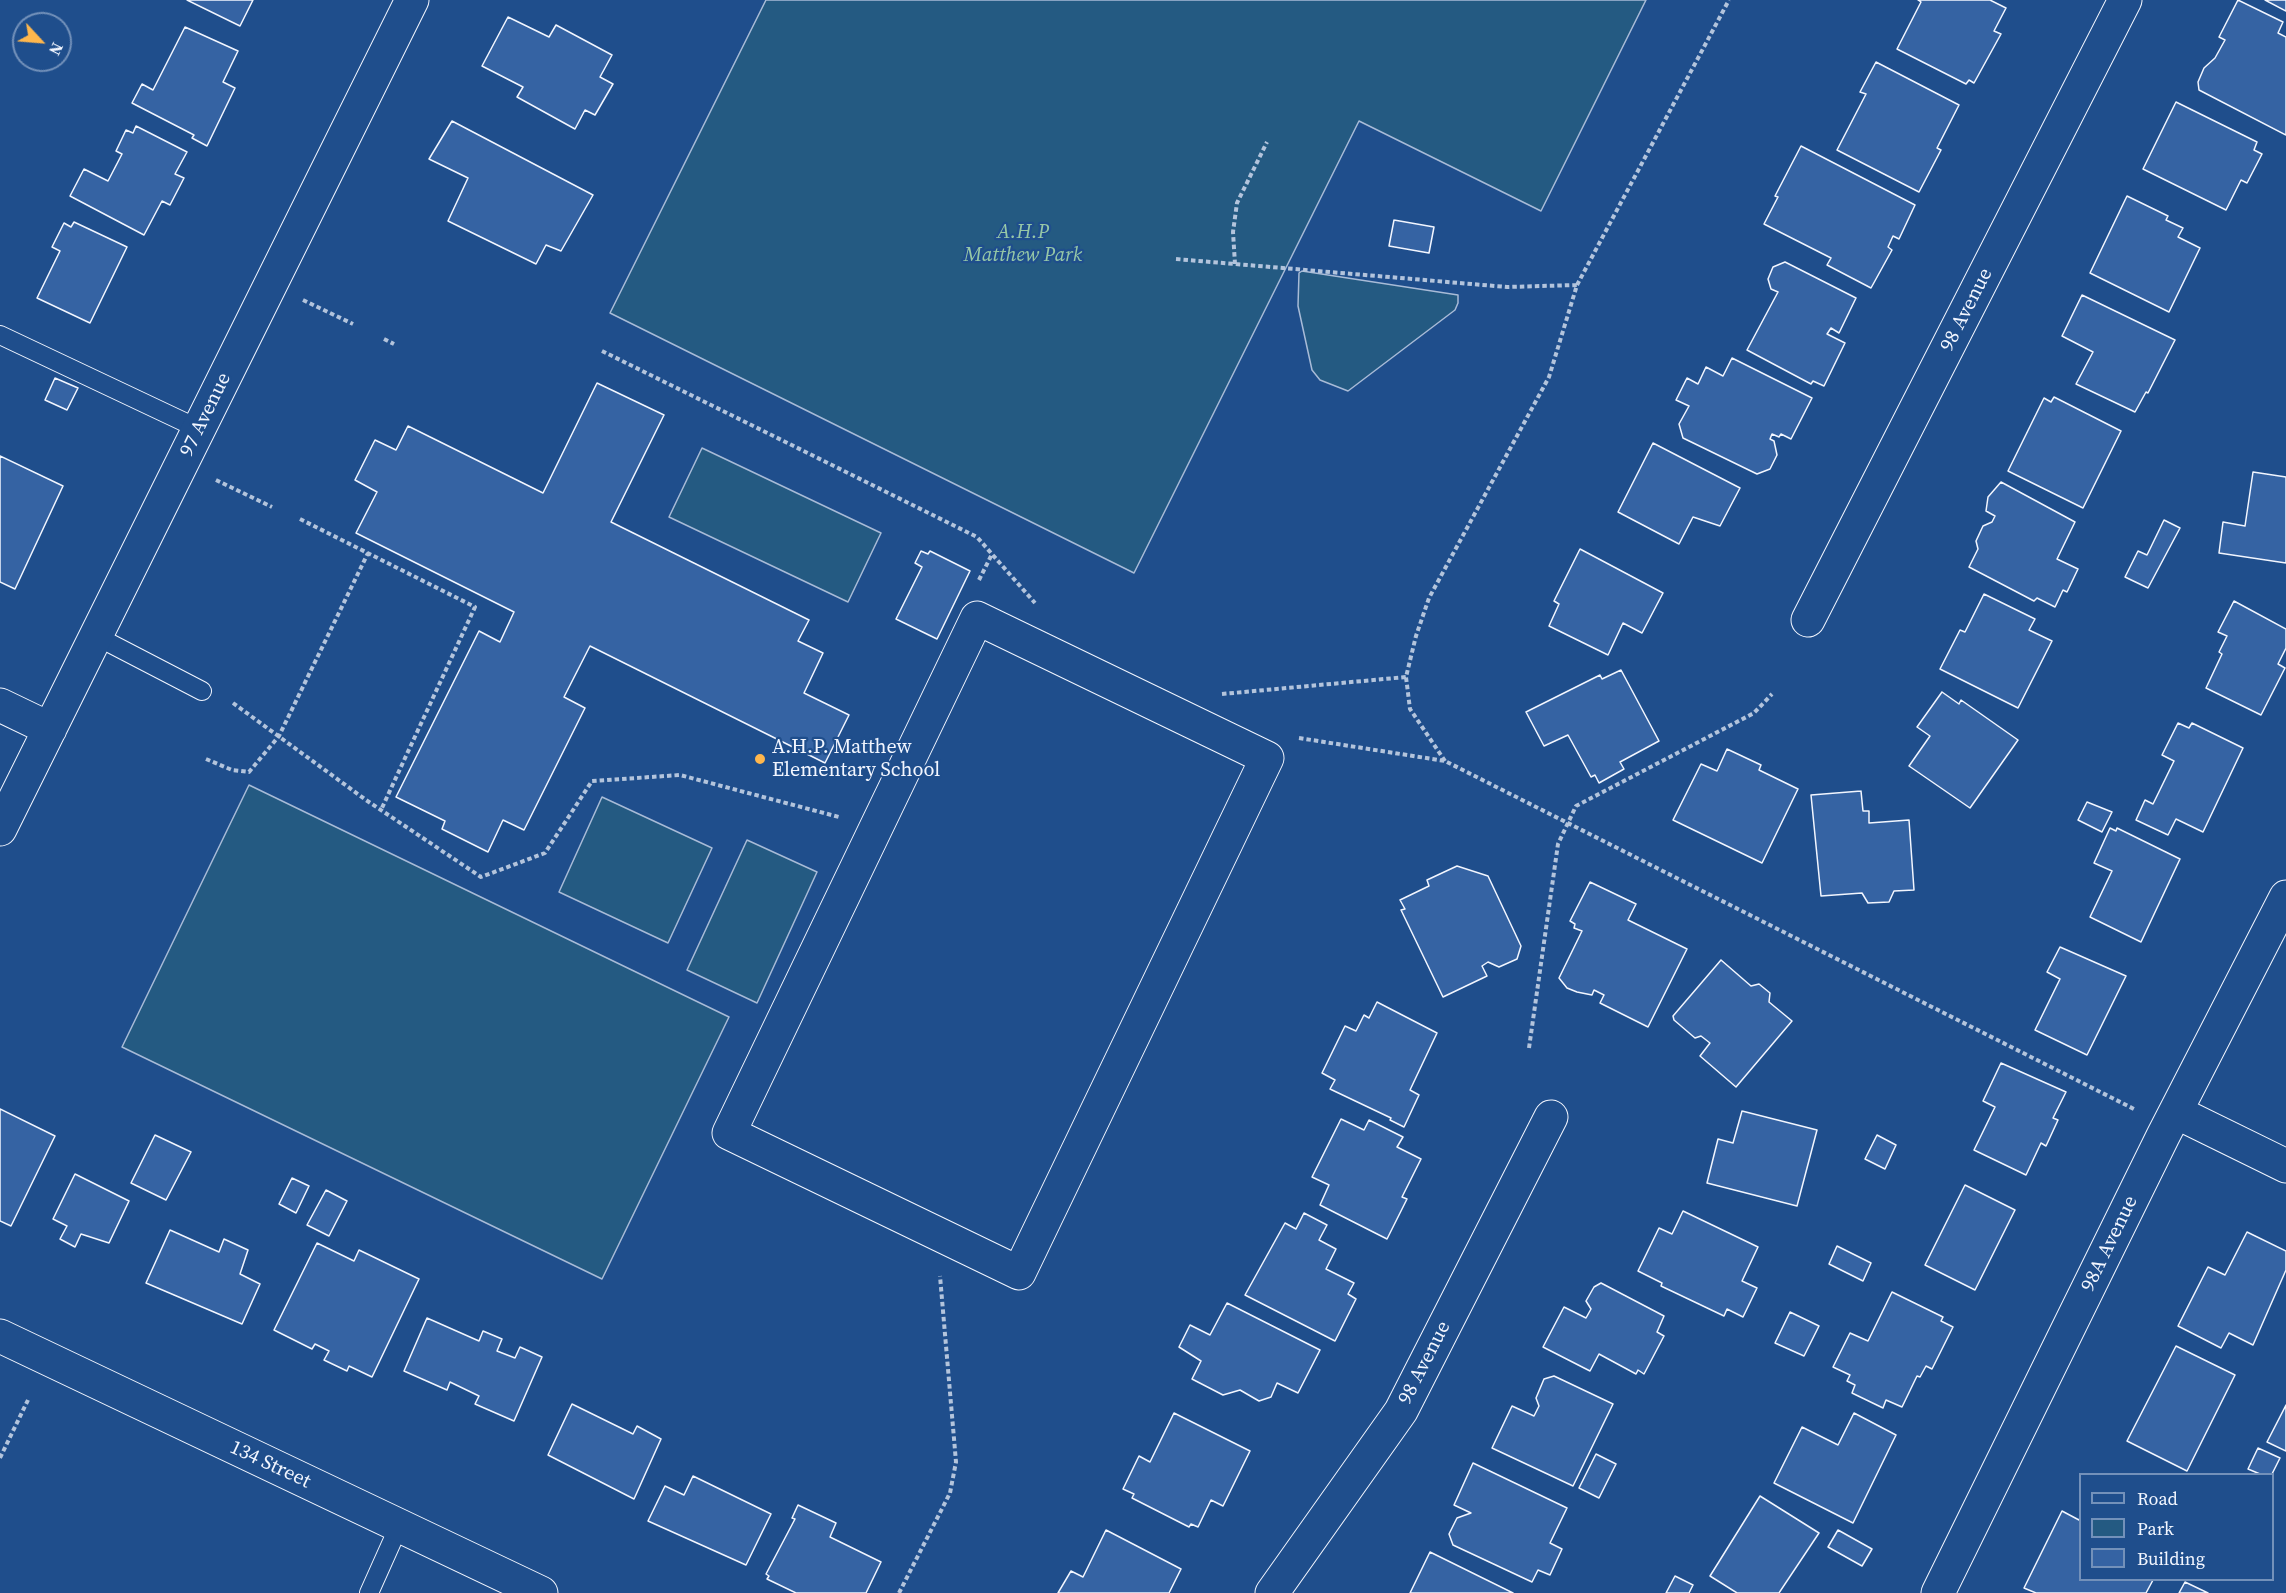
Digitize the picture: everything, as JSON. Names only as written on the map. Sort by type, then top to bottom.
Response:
[{"type":"street","name":"97 Avenue","points":[[0,829],[412,0]]},
{"type":"street","name":"98 Avenue","points":[[1808,620],[2125,0]]},
{"type":"street","points":[[977,618],[1268,758],[1019,1273],[936,1233],[729,1133],[977,618]]},
{"type":"street","points":[[0,705],[50,729]]},
{"type":"street","name":"98A Avenue","points":[[1938,1593],[2286,897]]},
{"type":"street","points":[[2176,1113],[2286,1166]]},
{"type":"street","name":"98 Avenue","points":[[1272,1593],[1401,1411],[1551,1117]]},
{"type":"street","name":"134 Street","points":[[0,1336],[541,1593]]},
{"type":"lane","points":[[0,335],[199,429]]},
{"type":"lane","points":[[96,636],[202,691]]},
{"type":"lane","points":[[369,1593],[399,1526]]},
{"type":"path","points":[[1445,761],[1410,710],[1406,677],[1416,636],[1429,598],[1549,376],[1577,285],[1729,0]]},
{"type":"path","points":[[1234,264],[1233,232],[1237,203],[1267,142]]},
{"type":"path","points":[[1176,260],[1507,287],[1577,285]]},
{"type":"path","points":[[299,298],[353,324]]},
{"type":"path","points":[[384,339],[394,344]]},
{"type":"path","points":[[602,351],[977,537],[1043,611]]},
{"type":"path","points":[[212,478],[272,507]]},
{"type":"path","points":[[300,519],[474,607],[381,810]]},
{"type":"path","points":[[206,759],[232,770],[249,772],[279,736],[368,553]]},
{"type":"path","points":[[976,585],[992,554]]},
{"type":"path","points":[[1212,694],[1406,677]]},
{"type":"path","points":[[1529,1048],[1558,844],[1576,806],[1754,713],[1772,694]]},
{"type":"path","points":[[233,703],[381,810],[481,877],[545,853],[592,781],[680,775],[842,818]]},
{"type":"path","points":[[1293,737],[1445,761],[2137,1111]]},
{"type":"path","points":[[899,1593],[950,1493],[956,1462],[936,1233]]},
{"type":"path","points":[[0,1458],[28,1400]]},
{"type":"green space","name":"A.H.P Matthew Park","points":[[766,0],[1646,0],[1541,211],[1359,121],[1134,573],[610,313]]},
{"type":"green space","points":[[1302,271],[1458,295],[1458,303],[1455,310],[1348,391],[1320,380],[1312,370],[1298,306],[1299,273]]},
{"type":"green space","points":[[702,448],[881,533],[848,602],[669,517]]},
{"type":"green space","points":[[249,785],[729,1017],[602,1279],[122,1047]]},
{"type":"green space","points":[[602,797],[712,848],[668,943],[559,892]]},
{"type":"green space","points":[[747,840],[817,872],[757,1003],[687,970]]},
{"type":"building","points":[[187,0],[253,0],[240,26]]},
{"type":"building","points":[[1918,0],[1990,0],[2006,8],[1994,31],[2001,34],[1974,83],[1969,80],[1966,84],[1897,49],[1921,2]]},
{"type":"building","points":[[2238,0],[2283,22],[2278,33],[2286,37],[2286,135],[2199,90],[2198,82],[2204,68],[2215,58],[2225,40],[2219,37]]},
{"type":"building","points":[[2265,0],[2286,0],[2286,11]]},
{"type":"building","points":[[508,17],[549,37],[556,25],[612,55],[600,77],[613,84],[595,115],[585,110],[575,129],[517,97],[523,87],[482,66]]},
{"type":"building","points":[[185,27],[238,51],[223,82],[235,88],[207,146],[192,138],[194,135],[132,103],[142,84],[153,90]]},
{"type":"building","points":[[1876,62],[1959,105],[1937,148],[1941,150],[1919,192],[1837,150],[1866,94],[1860,92]]},
{"type":"building","points":[[2176,102],[2257,142],[2254,150],[2262,154],[2247,183],[2241,180],[2226,210],[2143,169]]},
{"type":"building","points":[[452,121],[593,195],[561,251],[546,245],[536,264],[448,221],[468,178],[429,159]]},
{"type":"building","points":[[136,126],[187,152],[175,174],[184,178],[170,205],[162,201],[144,235],[70,196],[84,169],[108,181],[122,154],[116,151],[126,130],[133,133]]},
{"type":"building","points":[[1801,146],[1915,205],[1899,239],[1893,236],[1888,247],[1892,250],[1871,288],[1827,265],[1831,258],[1764,224],[1778,197],[1775,196]]},
{"type":"building","points":[[2127,196],[2168,216],[2166,220],[2183,228],[2178,237],[2200,248],[2169,312],[2090,273]]},
{"type":"building","points":[[1394,220],[1434,227],[1429,253],[1389,246]]},
{"type":"building","points":[[74,222],[127,247],[90,323],[37,298],[60,251],[52,247],[64,223],[71,227]]},
{"type":"building","points":[[1785,262],[1856,298],[1839,333],[1831,328],[1827,334],[1845,343],[1824,386],[1813,381],[1811,384],[1747,350],[1778,292],[1771,289],[1768,279],[1773,267]]},
{"type":"building","points":[[2082,295],[2175,340],[2148,393],[2146,392],[2135,412],[2076,384],[2093,352],[2062,336]]},
{"type":"building","points":[[1732,358],[1812,398],[1791,439],[1781,434],[1779,437],[1772,434],[1770,439],[1774,441],[1777,455],[1770,469],[1757,474],[1683,438],[1679,424],[1689,406],[1676,400],[1687,378],[1698,384],[1706,367],[1723,376]]},
{"type":"building","points":[[55,378],[78,388],[67,410],[45,400]]},
{"type":"building","points":[[597,383],[664,415],[611,522],[809,620],[798,641],[823,653],[804,693],[849,715],[825,763],[590,646],[564,697],[585,708],[524,830],[503,820],[488,852],[442,829],[445,821],[396,797],[479,631],[500,642],[514,612],[356,533],[377,492],[355,480],[375,440],[396,450],[408,426],[543,493]]},
{"type":"building","points":[[2054,397],[2121,431],[2083,508],[2008,471],[2044,398],[2051,402]]},
{"type":"building","points":[[1653,443],[1740,488],[1720,526],[1693,517],[1679,544],[1618,512]]},
{"type":"building","points":[[0,456],[63,486],[15,589],[0,582]]},
{"type":"building","points":[[2253,472],[2286,477],[2286,563],[2219,553],[2223,522],[2245,526]]},
{"type":"building","points":[[2001,482],[2075,522],[2057,559],[2078,569],[2067,592],[2063,590],[2055,607],[2037,598],[2034,601],[1969,567],[1978,549],[1976,541],[1983,526],[1992,522],[1995,516],[1986,511],[1988,497]]},
{"type":"building","points":[[2164,520],[2180,528],[2148,588],[2125,577],[2138,551],[2147,555]]},
{"type":"building","points":[[1580,549],[1663,593],[1642,633],[1623,623],[1608,655],[1549,626],[1559,604],[1554,601]]},
{"type":"building","points":[[921,551],[928,554],[930,551],[970,571],[937,639],[896,619],[922,567],[915,563]]},
{"type":"building","points":[[1984,594],[2035,619],[2029,630],[2052,641],[2018,708],[1940,669],[1960,630],[1965,632]]},
{"type":"building","points":[[2234,601],[2286,629],[2286,648],[2278,664],[2285,668],[2261,715],[2206,688],[2222,654],[2219,652],[2227,636],[2218,632]]},
{"type":"building","points":[[1621,670],[1659,741],[1620,762],[1624,769],[1599,783],[1595,775],[1591,777],[1568,735],[1544,746],[1526,712],[1600,675],[1602,679]]},
{"type":"building","points":[[1942,692],[1959,704],[1961,700],[2018,740],[1970,808],[1909,766],[1930,736],[1917,727]]},
{"type":"building","points":[[2178,723],[2189,728],[2192,723],[2243,748],[2203,832],[2176,819],[2168,835],[2136,820],[2145,800],[2153,804],[2174,761],[2162,755]]},
{"type":"building","points":[[1727,749],[1761,765],[1759,770],[1798,789],[1762,863],[1673,820],[1701,764],[1717,771]]},
{"type":"building","points":[[1861,791],[1863,811],[1869,811],[1869,823],[1909,820],[1914,890],[1894,891],[1889,902],[1868,903],[1862,893],[1821,896],[1811,795]]},
{"type":"building","points":[[2087,802],[2112,812],[2102,832],[2078,820]]},
{"type":"building","points":[[2110,828],[2116,831],[2117,828],[2180,859],[2141,942],[2090,917],[2112,871],[2094,863]]},
{"type":"building","points":[[1457,866],[1488,876],[1521,946],[1517,959],[1499,967],[1488,962],[1482,966],[1487,976],[1443,997],[1401,910],[1405,909],[1400,900],[1429,886],[1427,880]]},
{"type":"building","points":[[1590,882],[1636,904],[1628,920],[1687,949],[1648,1027],[1600,1003],[1604,995],[1594,990],[1592,995],[1577,992],[1567,988],[1559,978],[1582,931],[1574,928],[1575,924],[1570,921]]},
{"type":"building","points":[[2060,947],[2126,976],[2087,1055],[2035,1030],[2060,979],[2047,972]]},
{"type":"building","points":[[1721,960],[1751,986],[1759,984],[1770,993],[1769,1002],[1792,1021],[1736,1087],[1700,1056],[1710,1043],[1701,1036],[1695,1038],[1674,1020],[1673,1016]]},
{"type":"building","points":[[1377,1002],[1437,1033],[1410,1090],[1419,1095],[1404,1127],[1390,1120],[1391,1118],[1330,1089],[1335,1080],[1322,1073],[1345,1026],[1356,1031],[1364,1015],[1369,1018]]},
{"type":"building","points":[[2001,1063],[2066,1092],[2053,1118],[2058,1120],[2046,1146],[2041,1143],[2026,1175],[1974,1150],[1995,1107],[1983,1101]]},
{"type":"building","points":[[0,1109],[55,1136],[11,1226],[0,1221]]},
{"type":"building","points":[[1742,1111],[1817,1130],[1797,1206],[1707,1183],[1718,1139],[1733,1143]]},
{"type":"building","points":[[1341,1119],[1364,1130],[1369,1120],[1403,1137],[1397,1147],[1421,1159],[1402,1197],[1407,1199],[1387,1239],[1320,1205],[1329,1185],[1312,1177]]},
{"type":"building","points":[[155,1135],[191,1152],[166,1200],[131,1183]]},
{"type":"building","points":[[1877,1135],[1896,1145],[1885,1169],[1865,1159]]},
{"type":"building","points":[[75,1174],[129,1201],[109,1243],[81,1234],[75,1247],[60,1239],[67,1226],[53,1219]]},
{"type":"building","points":[[292,1178],[309,1186],[296,1213],[279,1204]]},
{"type":"building","points":[[1965,1185],[2015,1210],[1975,1290],[1925,1265]]},
{"type":"building","points":[[326,1190],[347,1201],[329,1236],[307,1225]]},
{"type":"building","points":[[1683,1211],[1758,1247],[1742,1281],[1757,1288],[1743,1317],[1727,1309],[1724,1316],[1661,1286],[1662,1283],[1638,1271],[1659,1228],[1672,1234]]},
{"type":"building","points":[[1304,1213],[1327,1225],[1319,1240],[1336,1249],[1326,1269],[1354,1283],[1348,1294],[1356,1299],[1335,1341],[1245,1295],[1285,1223],[1296,1229]]},
{"type":"building","points":[[170,1230],[219,1252],[224,1239],[248,1250],[240,1274],[260,1284],[242,1324],[146,1283]]},
{"type":"building","points":[[2247,1232],[2286,1251],[2286,1270],[2253,1345],[2229,1333],[2221,1348],[2178,1326],[2208,1267],[2225,1275]]},
{"type":"building","points":[[317,1243],[354,1261],[359,1250],[419,1279],[372,1377],[349,1366],[347,1371],[324,1360],[329,1351],[315,1344],[312,1349],[274,1330]]},
{"type":"building","points":[[1837,1246],[1871,1263],[1863,1281],[1829,1264]]},
{"type":"building","points":[[1601,1283],[1664,1316],[1657,1332],[1664,1336],[1644,1374],[1638,1370],[1636,1374],[1599,1354],[1590,1371],[1543,1347],[1564,1307],[1586,1318],[1591,1309],[1586,1301],[1594,1287]]},
{"type":"building","points":[[1892,1292],[1943,1317],[1941,1321],[1953,1327],[1932,1369],[1926,1366],[1920,1377],[1917,1376],[1902,1407],[1886,1400],[1883,1408],[1852,1393],[1855,1385],[1847,1381],[1850,1375],[1833,1367],[1850,1333],[1868,1341]]},
{"type":"building","points":[[1227,1303],[1320,1350],[1298,1393],[1277,1383],[1271,1397],[1259,1401],[1240,1390],[1223,1395],[1192,1379],[1201,1361],[1179,1347],[1190,1325],[1210,1335]]},
{"type":"building","points":[[1790,1312],[1819,1326],[1804,1356],[1775,1343]]},
{"type":"building","points":[[427,1318],[479,1341],[483,1331],[502,1339],[497,1351],[515,1358],[520,1347],[542,1357],[514,1421],[475,1404],[479,1396],[450,1382],[447,1390],[404,1371]]},
{"type":"building","points":[[2176,1346],[2235,1375],[2187,1471],[2127,1441]]},
{"type":"building","points":[[1554,1376],[1613,1404],[1573,1486],[1492,1448],[1512,1406],[1534,1416],[1539,1406],[1536,1398],[1544,1379]]},
{"type":"building","points":[[572,1404],[633,1434],[637,1426],[661,1439],[634,1499],[548,1455]]},
{"type":"building","points":[[2286,1405],[2286,1451],[2267,1442]]},
{"type":"building","points":[[1174,1413],[1250,1451],[1223,1506],[1211,1500],[1198,1527],[1191,1524],[1189,1527],[1132,1498],[1134,1494],[1123,1489],[1139,1456],[1150,1462]]},
{"type":"building","points":[[1854,1413],[1896,1435],[1853,1523],[1774,1483],[1802,1427],[1838,1445]]},
{"type":"building","points":[[2258,1448],[2280,1458],[2272,1473],[2258,1473],[2248,1469]]},
{"type":"building","points":[[1596,1454],[1616,1464],[1599,1498],[1579,1488]]},
{"type":"building","points":[[1473,1463],[1567,1508],[1550,1543],[1562,1549],[1550,1575],[1538,1570],[1532,1582],[1453,1545],[1449,1534],[1457,1518],[1471,1513],[1454,1505]]},
{"type":"building","points":[[693,1476],[771,1514],[746,1565],[648,1521],[665,1486],[684,1495]]},
{"type":"building","points":[[1760,1496],[1819,1533],[1779,1593],[1737,1593],[1710,1576]]},
{"type":"building","points":[[798,1505],[836,1523],[830,1537],[881,1562],[866,1593],[796,1593],[767,1579],[769,1576],[766,1574],[795,1519],[792,1518]]},
{"type":"building","points":[[2062,1511],[2079,1520],[2079,1581],[2152,1581],[2146,1593],[2036,1593],[2024,1588]]},
{"type":"building","points":[[1106,1530],[1181,1569],[1169,1593],[1058,1593],[1071,1571],[1083,1577]]},
{"type":"building","points":[[1838,1530],[1872,1549],[1862,1566],[1828,1547]]},
{"type":"building","points":[[1430,1552],[1513,1593],[1410,1593]]},
{"type":"building","points":[[1675,1576],[1693,1585],[1689,1593],[1666,1593]]},
{"type":"building","points":[[2185,1582],[2208,1593],[2179,1593]]},
{"type":"place","name":"A.H.P. Matthew Elementary School","points":[[760,759]]}]
